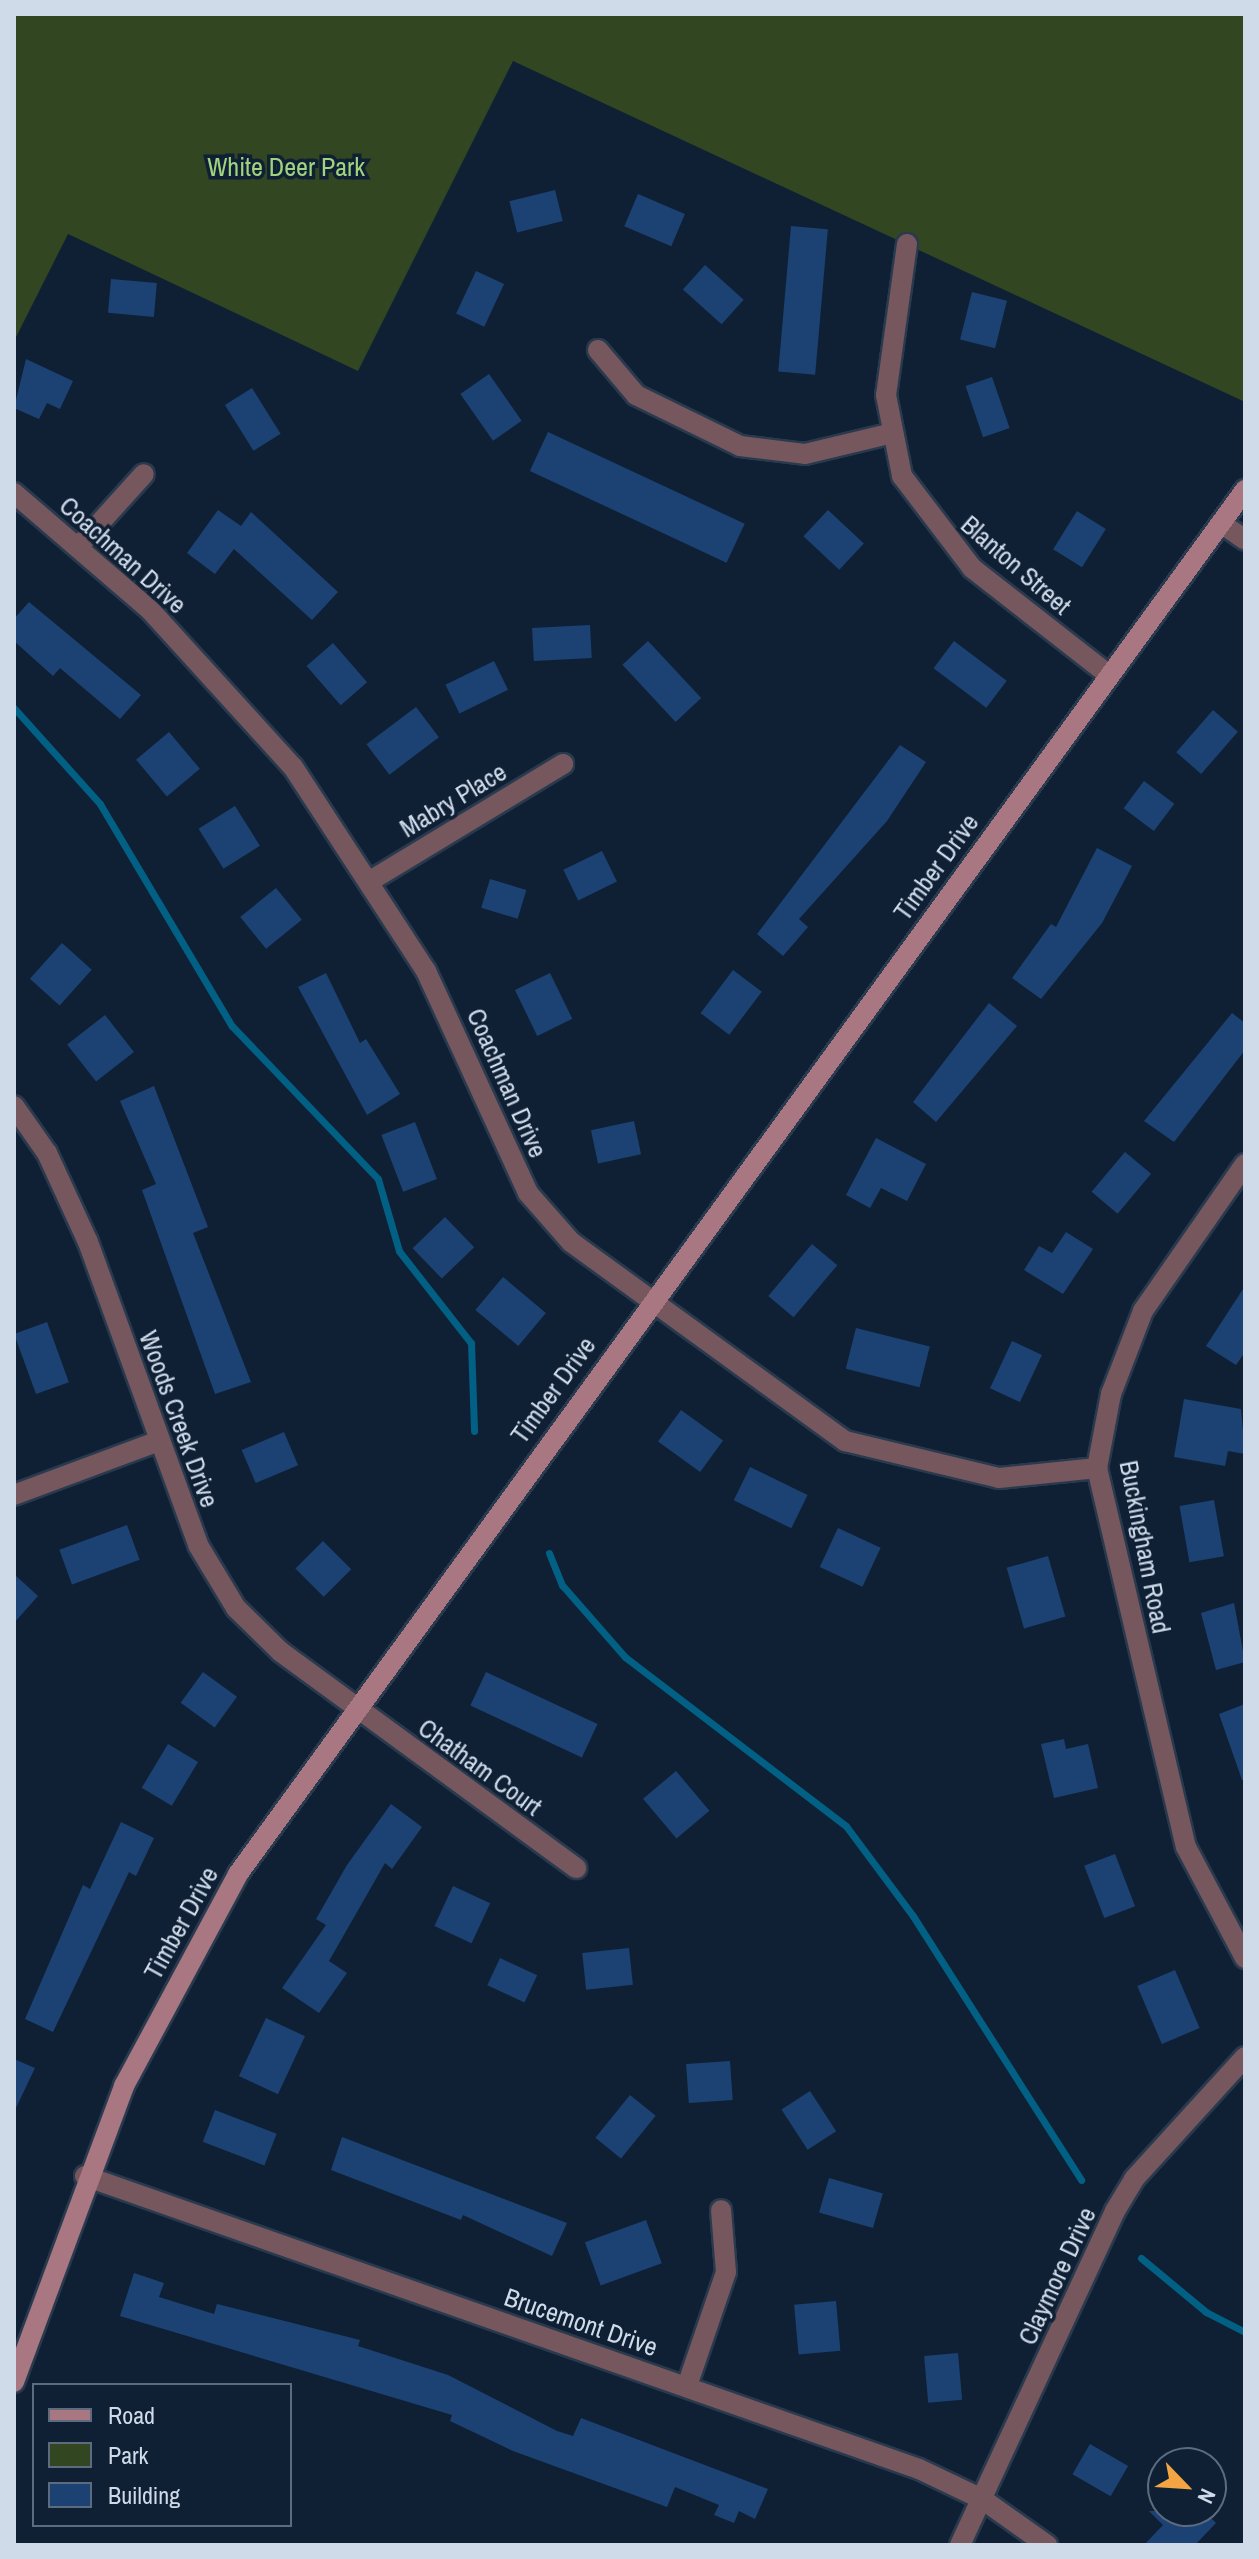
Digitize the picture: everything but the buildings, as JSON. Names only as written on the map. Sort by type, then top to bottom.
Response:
[{"type":"main road","name":"Timber Drive","points":[[14,2382],[85,2176],[160,2016],[238,1874],[355,1706],[651,1299],[1245,490]]},
{"type":"street","name":"Blanton Street","points":[[907,244],[886,395],[889,434],[902,476],[946,542],[1109,675]]},
{"type":"street","points":[[598,350],[636,395],[740,446],[805,454],[889,434]]},
{"type":"street","points":[[78,547],[144,474]]},
{"type":"street","name":"Coachman Drive","points":[[14,493],[150,610],[255,723],[370,881],[440,999],[528,1193],[571,1242],[845,1441],[999,1478],[1097,1468]]},
{"type":"street","points":[[1221,523],[1245,540]]},
{"type":"street","name":"Mabry Place","points":[[370,881],[563,764]]},
{"type":"street","name":"Woods Creek Drive","points":[[14,1106],[47,1153],[88,1242],[198,1545],[236,1608],[355,1706]]},
{"type":"street","name":"Buckingham Road","points":[[1245,1164],[1143,1311],[1111,1394],[1097,1468],[1186,1847],[1245,1958]]},
{"type":"street","points":[[14,1495],[159,1441]]},
{"type":"street","name":"Chatham Court","points":[[355,1706],[576,1868]]},
{"type":"street","name":"Claymore Drive","points":[[960,2545],[1115,2211],[1134,2179],[1245,2057]]},
{"type":"street","name":"Brucemont Drive","points":[[85,2176],[906,2464],[982,2499],[1047,2545]]},
{"type":"street","points":[[687,2386],[726,2272],[721,2210]]},
{"type":"green space","name":"White Deer Park","points":[[14,14],[1245,14],[1245,402],[513,61],[358,371],[68,234],[14,341]]},
{"type":"waterway","points":[[14,708],[100,804],[232,1026],[378,1179],[399,1251],[471,1343],[474,1431]]},
{"type":"waterway","points":[[549,1553],[562,1585],[625,1657],[846,1826],[913,1916],[1081,2180]]},
{"type":"waterway","points":[[1141,2258],[1206,2312],[1245,2332]]}]
